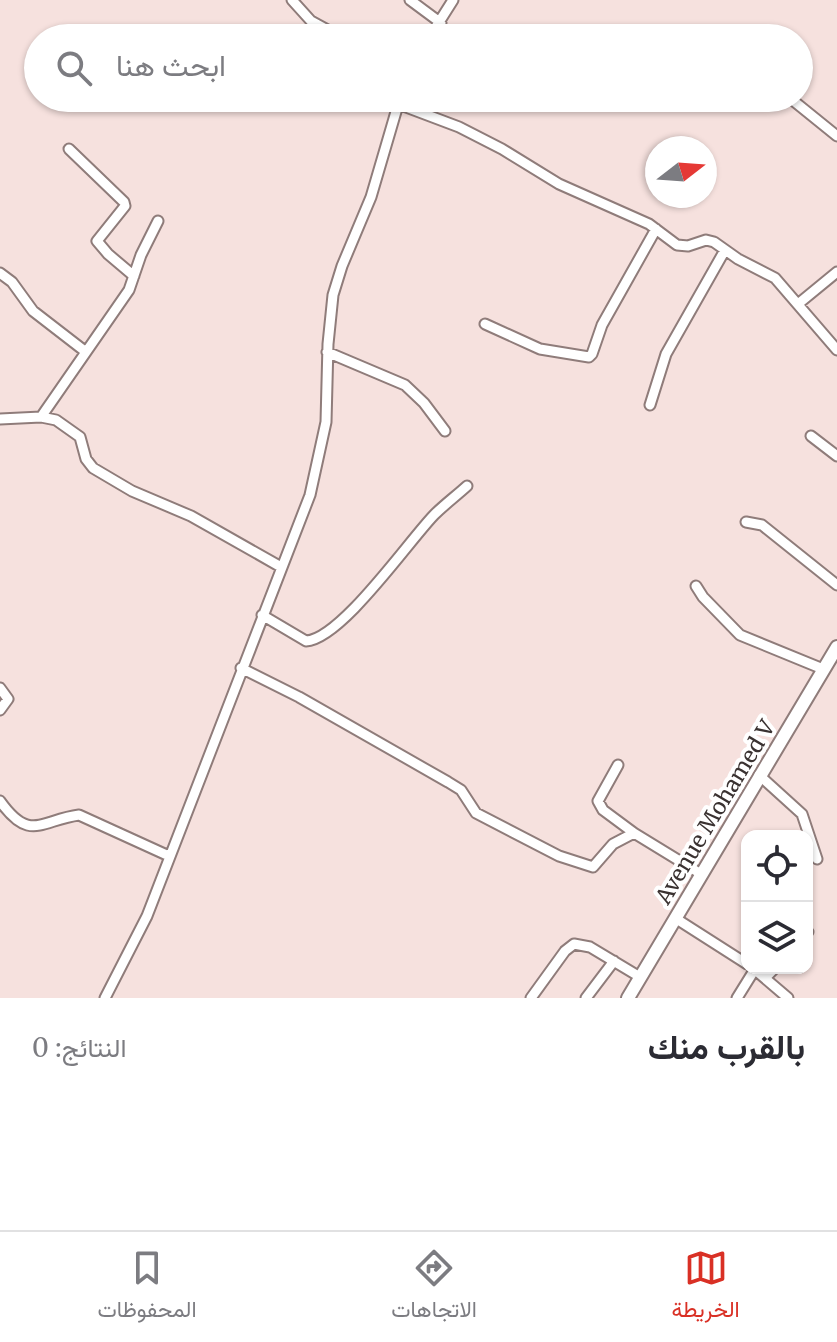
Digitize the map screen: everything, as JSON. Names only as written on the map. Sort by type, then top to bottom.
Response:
[{"type":"main road","name":"Avenue Mohamed V","points":[[628,998],[837,647]]},
{"type":"street","points":[[292,0],[316,24]]},
{"type":"street","points":[[410,0],[441,23],[453,0]]},
{"type":"street","points":[[105,998],[147,916],[310,495],[326,422],[330,309],[337,279],[371,197],[396,112]]},
{"type":"street","points":[[424,112],[502,149],[559,184],[656,229],[683,247],[710,240],[775,278],[837,350]]},
{"type":"street","points":[[807,112],[837,136]]},
{"type":"street","points":[[69,149],[124,202],[125,206],[97,241],[134,276]]},
{"type":"street","points":[[41,417],[129,290],[158,221]]},
{"type":"street","points":[[485,324],[540,349],[589,357],[602,325],[656,229]]},
{"type":"street","points":[[650,405],[666,354],[725,250]]},
{"type":"street","points":[[798,304],[837,272]]},
{"type":"street","points":[[0,273],[12,282],[33,311],[86,352]]},
{"type":"street","points":[[327,352],[405,385],[424,403],[445,431]]},
{"type":"street","points":[[0,419],[41,417],[56,420],[75,432],[83,443],[89,463],[116,483],[191,516],[281,567]]},
{"type":"street","points":[[811,436],[837,456]]},
{"type":"street","points":[[262,615],[306,641],[320,637],[361,601],[435,514],[467,486]]},
{"type":"street","points":[[746,522],[762,525],[837,585]]},
{"type":"street","points":[[696,586],[740,635],[823,669]]},
{"type":"street","points":[[241,668],[299,697],[448,782],[461,790],[476,813],[559,856],[593,867],[613,844],[634,833]]},
{"type":"street","points":[[0,688],[8,699],[0,710]]},
{"type":"street","points":[[618,765],[598,801],[603,810],[701,874]]},
{"type":"street","points":[[759,775],[802,814],[817,859]]},
{"type":"street","points":[[0,801],[8,812],[32,827],[43,827],[79,815],[169,856]]},
{"type":"street","points":[[675,918],[741,960]]},
{"type":"street","points":[[531,998],[565,951],[574,944],[590,947],[640,977]]},
{"type":"street","points":[[586,998],[614,961]]},
{"type":"street","points":[[737,998],[749,974]]},
{"type":"street","points":[[762,974],[788,998]]},
{"type":"street","points":[[766,977],[769,974]]}]
